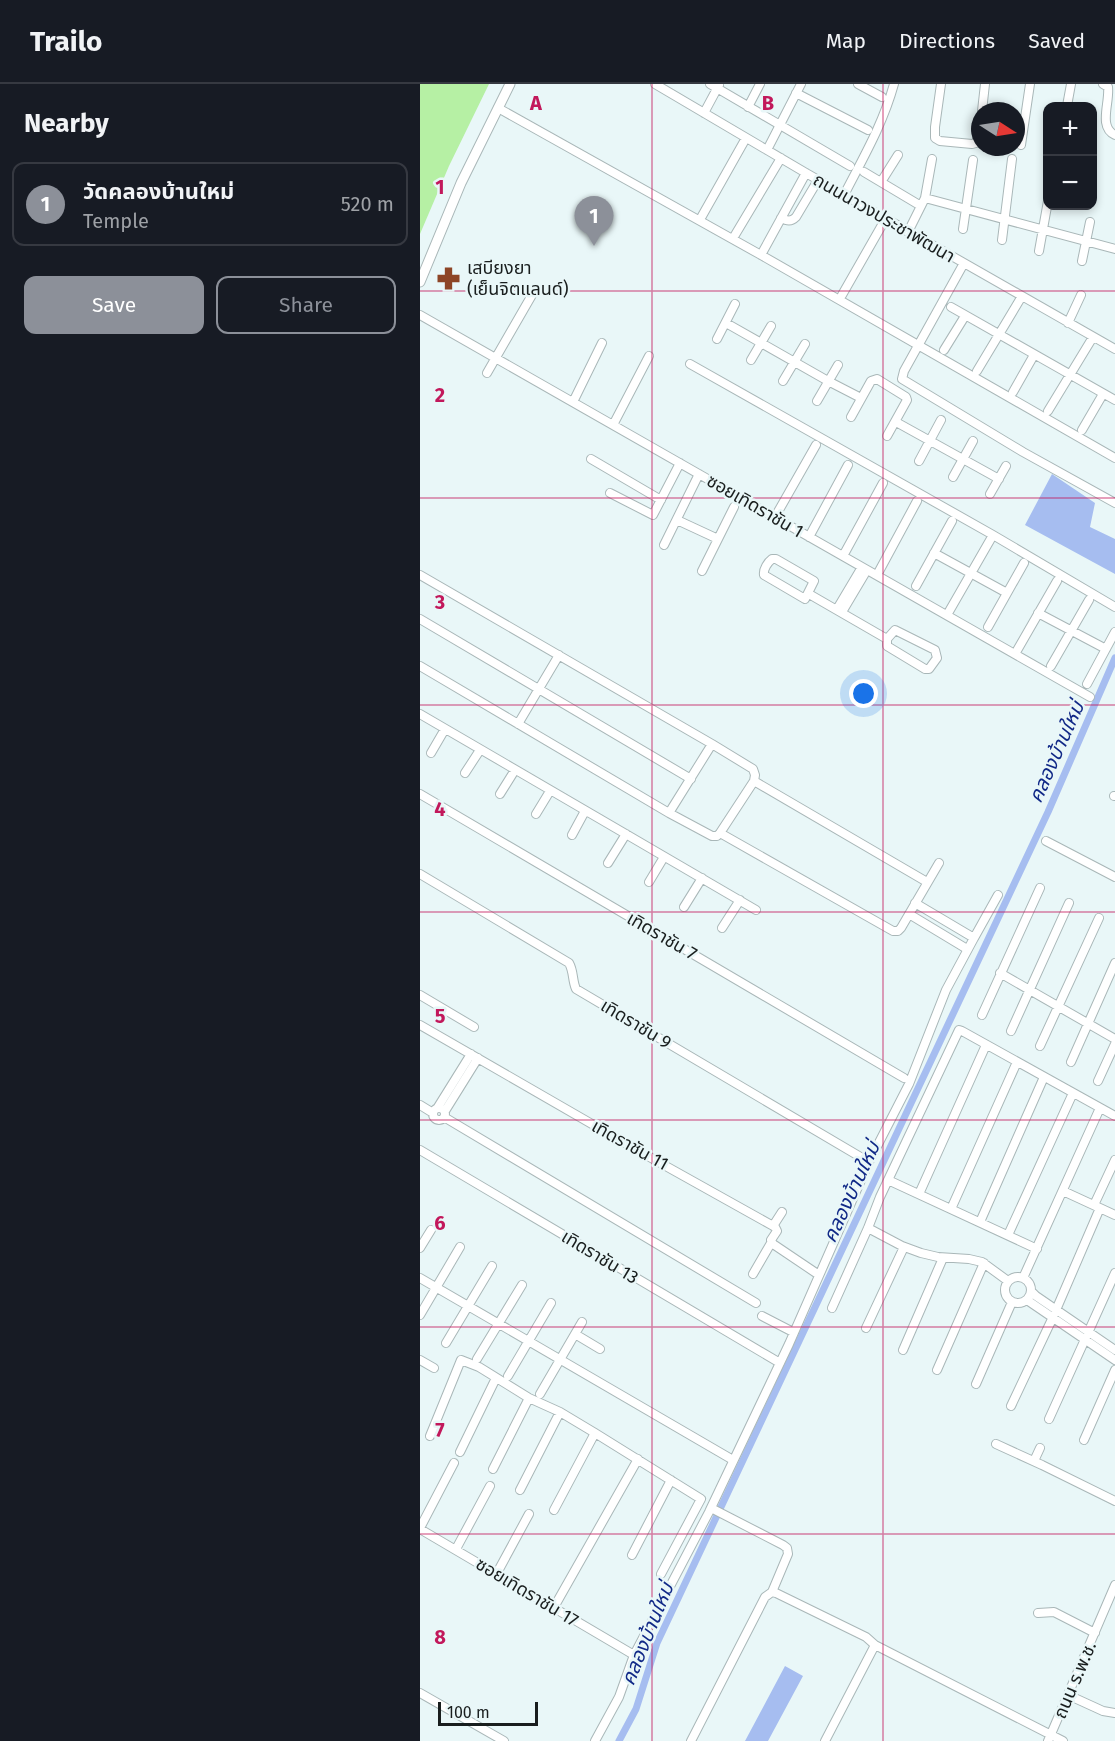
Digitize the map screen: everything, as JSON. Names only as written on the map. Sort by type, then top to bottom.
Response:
[{"type":"street","points":[[420,282],[461,183],[510,84]]},
{"type":"street","name":"ถนนนาวงประชาพัฒนา","points":[[655,84],[1115,350]]},
{"type":"street","points":[[748,107],[760,84]]},
{"type":"street","points":[[766,150],[801,84]]},
{"type":"street","points":[[858,84],[882,97]]},
{"type":"street","points":[[844,195],[876,134],[888,106],[894,84]]},
{"type":"street","points":[[941,84],[935,138],[940,141],[971,144]]},
{"type":"street","points":[[983,102],[985,84]]},
{"type":"street","points":[[1025,118],[1030,84]]},
{"type":"street","points":[[1068,102],[1071,84]]},
{"type":"street","points":[[1103,84],[1108,87],[1109,96],[1106,126],[1109,132],[1115,135]]},
{"type":"street","points":[[704,113],[715,86],[850,166]]},
{"type":"street","points":[[796,93],[868,130]]},
{"type":"street","points":[[498,108],[761,255],[1115,458]]},
{"type":"street","points":[[702,216],[746,138]]},
{"type":"street","points":[[881,182],[898,154]]},
{"type":"street","points":[[735,235],[781,158]]},
{"type":"street","points":[[908,232],[923,202],[932,159]]},
{"type":"street","points":[[1002,240],[1012,159]]},
{"type":"street","points":[[963,229],[973,160]]},
{"type":"street","points":[[864,172],[923,202],[966,210],[1115,249]]},
{"type":"street","points":[[761,255],[806,173]]},
{"type":"street","points":[[781,218],[792,221],[796,217],[818,180]]},
{"type":"street","points":[[1039,250],[1046,210]]},
{"type":"street","points":[[842,295],[886,218]]},
{"type":"street","points":[[1082,261],[1090,222]]},
{"type":"street","points":[[895,389],[902,380],[904,371],[964,263]]},
{"type":"street","points":[[486,373],[536,288]]},
{"type":"street","points":[[1068,322],[1081,295]]},
{"type":"street","points":[[977,371],[1022,296]]},
{"type":"street","points":[[717,339],[735,304]]},
{"type":"street","points":[[951,308],[1115,400]]},
{"type":"street","name":"ซอยเทิดราชัน 1","points":[[420,315],[1090,697]]},
{"type":"street","points":[[944,350],[965,316]]},
{"type":"street","points":[[726,323],[861,398]]},
{"type":"street","points":[[751,360],[771,326]]},
{"type":"street","points":[[1048,411],[1093,337]]},
{"type":"street","points":[[573,402],[603,344]]},
{"type":"street","points":[[783,381],[805,344]]},
{"type":"street","points":[[1013,392],[1034,355]]},
{"type":"street","points":[[613,425],[649,356]]},
{"type":"street","points":[[690,364],[993,535],[1115,607]]},
{"type":"street","points":[[817,401],[838,365]]},
{"type":"street","points":[[851,417],[861,398],[877,379],[895,389],[907,400],[887,436]]},
{"type":"street","points":[[902,380],[1023,452],[1115,503]]},
{"type":"street","points":[[1082,430],[1103,394]]},
{"type":"street","points":[[919,461],[941,420]]},
{"type":"street","points":[[896,422],[999,479]]},
{"type":"street","points":[[953,477],[973,441]]},
{"type":"street","points":[[775,517],[816,445]]},
{"type":"street","points":[[591,459],[661,500]]},
{"type":"street","points":[[610,493],[653,515],[680,463]]},
{"type":"street","points":[[809,537],[848,465]]},
{"type":"street","points":[[990,494],[1006,466]]},
{"type":"street","points":[[664,545],[699,474]]},
{"type":"street","points":[[843,556],[883,483]]},
{"type":"street","points":[[877,575],[917,501]]},
{"type":"street","points":[[702,571],[734,507]]},
{"type":"street","points":[[677,520],[718,539]]},
{"type":"street","points":[[916,586],[952,521]]},
{"type":"street","points":[[947,615],[993,535]]},
{"type":"street","points":[[934,554],[1007,593]]},
{"type":"street","points":[[772,558],[776,559],[812,579],[813,584],[809,594],[803,599],[765,577],[763,572],[769,561],[772,558]]},
{"type":"street","points":[[988,627],[1024,563]]},
{"type":"street","points":[[839,611],[865,568]]},
{"type":"street","points":[[420,575],[753,769],[754,782],[720,833],[712,837],[420,666]]},
{"type":"street","points":[[1015,654],[1058,581]]},
{"type":"street","points":[[809,594],[887,639]]},
{"type":"street","points":[[1051,666],[1089,600]]},
{"type":"street","points":[[1038,614],[1106,650]]},
{"type":"street","points":[[420,619],[691,779]]},
{"type":"street","points":[[895,630],[935,650],[937,658],[932,667],[925,669],[887,646],[887,639],[895,630]]},
{"type":"street","points":[[1087,684],[1115,632]]},
{"type":"street","points":[[518,724],[559,655]]},
{"type":"street","points":[[420,714],[756,910]]},
{"type":"street","points":[[430,753],[445,729]]},
{"type":"street","points":[[669,813],[712,744]]},
{"type":"street","points":[[465,773],[480,750]]},
{"type":"street","points":[[500,794],[515,770]]},
{"type":"street","points":[[754,782],[927,882]]},
{"type":"street","points":[[536,814],[550,791]]},
{"type":"street","name":"เทิดราชัน 7","points":[[420,794],[904,1078]]},
{"type":"street","points":[[572,835],[585,811]]},
{"type":"street","points":[[720,833],[893,931],[901,928],[939,863]]},
{"type":"street","points":[[608,863],[626,834]]},
{"type":"street","points":[[1046,841],[1115,877]]},
{"type":"street","points":[[649,882],[664,857]]},
{"type":"street","name":"เทิดราชัน 9","points":[[420,874],[569,963],[573,970],[573,983],[576,989],[868,1162]]},
{"type":"street","points":[[684,908],[702,878]]},
{"type":"street","points":[[982,1015],[1040,888]]},
{"type":"street","points":[[595,1741],[619,1697],[634,1655],[713,1509],[868,1162],[909,1084],[946,990],[998,895]]},
{"type":"street","points":[[722,928],[740,900]]},
{"type":"street","points":[[915,903],[974,938]]},
{"type":"street","points":[[1011,1031],[1069,903]]},
{"type":"street","points":[[909,914],[967,949]]},
{"type":"street","points":[[1040,1046],[1100,918]]},
{"type":"street","points":[[1071,1062],[1115,963]]},
{"type":"street","points":[[1000,973],[1115,1039]]},
{"type":"street","points":[[420,995],[474,1027]]},
{"type":"street","name":"เทิดราชัน 11","points":[[420,1024],[773,1226]]},
{"type":"street","points":[[832,1308],[956,1032],[962,1030],[1115,1116]]},
{"type":"street","points":[[1098,1081],[1115,1044]]},
{"type":"street","points":[[919,1194],[986,1045]]},
{"type":"street","points":[[440,1112],[475,1056]]},
{"type":"street","points":[[951,1209],[1017,1062]]},
{"type":"street","points":[[980,1222],[1044,1077]]},
{"type":"street","points":[[1008,1235],[1072,1093]]},
{"type":"street","points":[[420,1105],[440,1112],[756,1303]]},
{"type":"street","points":[[1023,1278],[1100,1108]]},
{"type":"street","name":"เทิดราชัน 13","points":[[420,1150],[780,1363]]},
{"type":"street","points":[[1011,1406],[1054,1314],[1115,1160]]},
{"type":"street","points":[[888,1180],[1037,1249]]},
{"type":"street","points":[[1063,1191],[1115,1215]]},
{"type":"street","points":[[753,1274],[777,1231],[773,1226],[782,1212]]},
{"type":"street","points":[[868,1228],[921,1253],[984,1263],[1008,1281]]},
{"type":"street","points":[[420,1248],[431,1230]]},
{"type":"street","points":[[771,1243],[819,1275]]},
{"type":"street","points":[[866,1329],[904,1246]]},
{"type":"street","points":[[420,1315],[460,1247]]},
{"type":"street","points":[[903,1350],[943,1258]]},
{"type":"street","points":[[937,1370],[984,1263]]},
{"type":"street","points":[[446,1343],[492,1266]]},
{"type":"street","points":[[1049,1419],[1115,1273]]},
{"type":"street","points":[[1031,1291],[1027,1300],[1020,1303],[1012,1302],[1005,1292],[1008,1281],[1015,1277],[1023,1278],[1028,1282],[1031,1291],[1054,1314]]},
{"type":"street","points":[[420,1278],[733,1460]]},
{"type":"street","points":[[477,1359],[522,1285]]},
{"type":"street","points":[[1027,1300],[1054,1314],[1087,1336],[1115,1360]]},
{"type":"street","points":[[976,1384],[1012,1302]]},
{"type":"street","points":[[508,1376],[551,1303]]},
{"type":"street","points":[[762,1316],[793,1332]]},
{"type":"street","points":[[540,1394],[582,1322]]},
{"type":"street","points":[[575,1334],[600,1349]]},
{"type":"street","points":[[1087,1336],[1115,1350]]},
{"type":"street","points":[[420,1360],[434,1368]]},
{"type":"street","points":[[430,1436],[461,1360],[479,1367],[529,1398],[560,1412],[701,1499],[661,1574]]},
{"type":"street","points":[[1084,1440],[1115,1370]]},
{"type":"street","points":[[460,1452],[496,1378]]},
{"type":"street","points":[[493,1468],[529,1398]]},
{"type":"street","points":[[520,1490],[560,1412]]},
{"type":"street","points":[[554,1510],[595,1433]]},
{"type":"street","points":[[996,1444],[1115,1501]]},
{"type":"street","points":[[1034,1461],[1040,1448]]},
{"type":"street","points":[[553,1609],[638,1459]]},
{"type":"street","points":[[420,1528],[454,1463]]},
{"type":"street","points":[[632,1555],[671,1480]]},
{"type":"street","points":[[456,1549],[490,1486]]},
{"type":"street","points":[[691,1741],[765,1597],[772,1593],[788,1554],[787,1548],[713,1509]]},
{"type":"street","points":[[497,1573],[529,1514]]},
{"type":"street","name":"ซอยเทิดราชัน 17","points":[[420,1528],[634,1655]]},
{"type":"street","name":"ถนน ร.พ.ช.","points":[[1050,1738],[1115,1585]]},
{"type":"street","points":[[772,1593],[866,1637],[875,1645],[1050,1738],[1063,1741]]},
{"type":"street","points":[[1038,1613],[1054,1612],[1095,1633]]},
{"type":"street","points":[[825,1741],[875,1645]]},
{"type":"street","points":[[420,1694],[504,1741]]},
{"type":"street","points":[[1068,1695],[1103,1711],[1115,1713]]},
{"type":"green space","points":[[420,84],[489,84],[449,166],[420,234]]},
{"type":"water","points":[[1052,474],[1095,503],[1090,527],[1115,539],[1115,574],[1025,525]]},
{"type":"water","points":[[785,1666],[803,1676],[768,1741],[745,1741]]},
{"type":"waterway","name":"คลองบ้านใหม่","points":[[619,1741],[636,1709],[657,1643],[1048,812],[1115,658]]},
{"type":"place","name":"วัดคลองบ้านใหม่","points":[[594,246]]},
{"type":"place","name":"เสบียงยา (เย็นจิตแลนด์)","points":[[449,278]]}]
